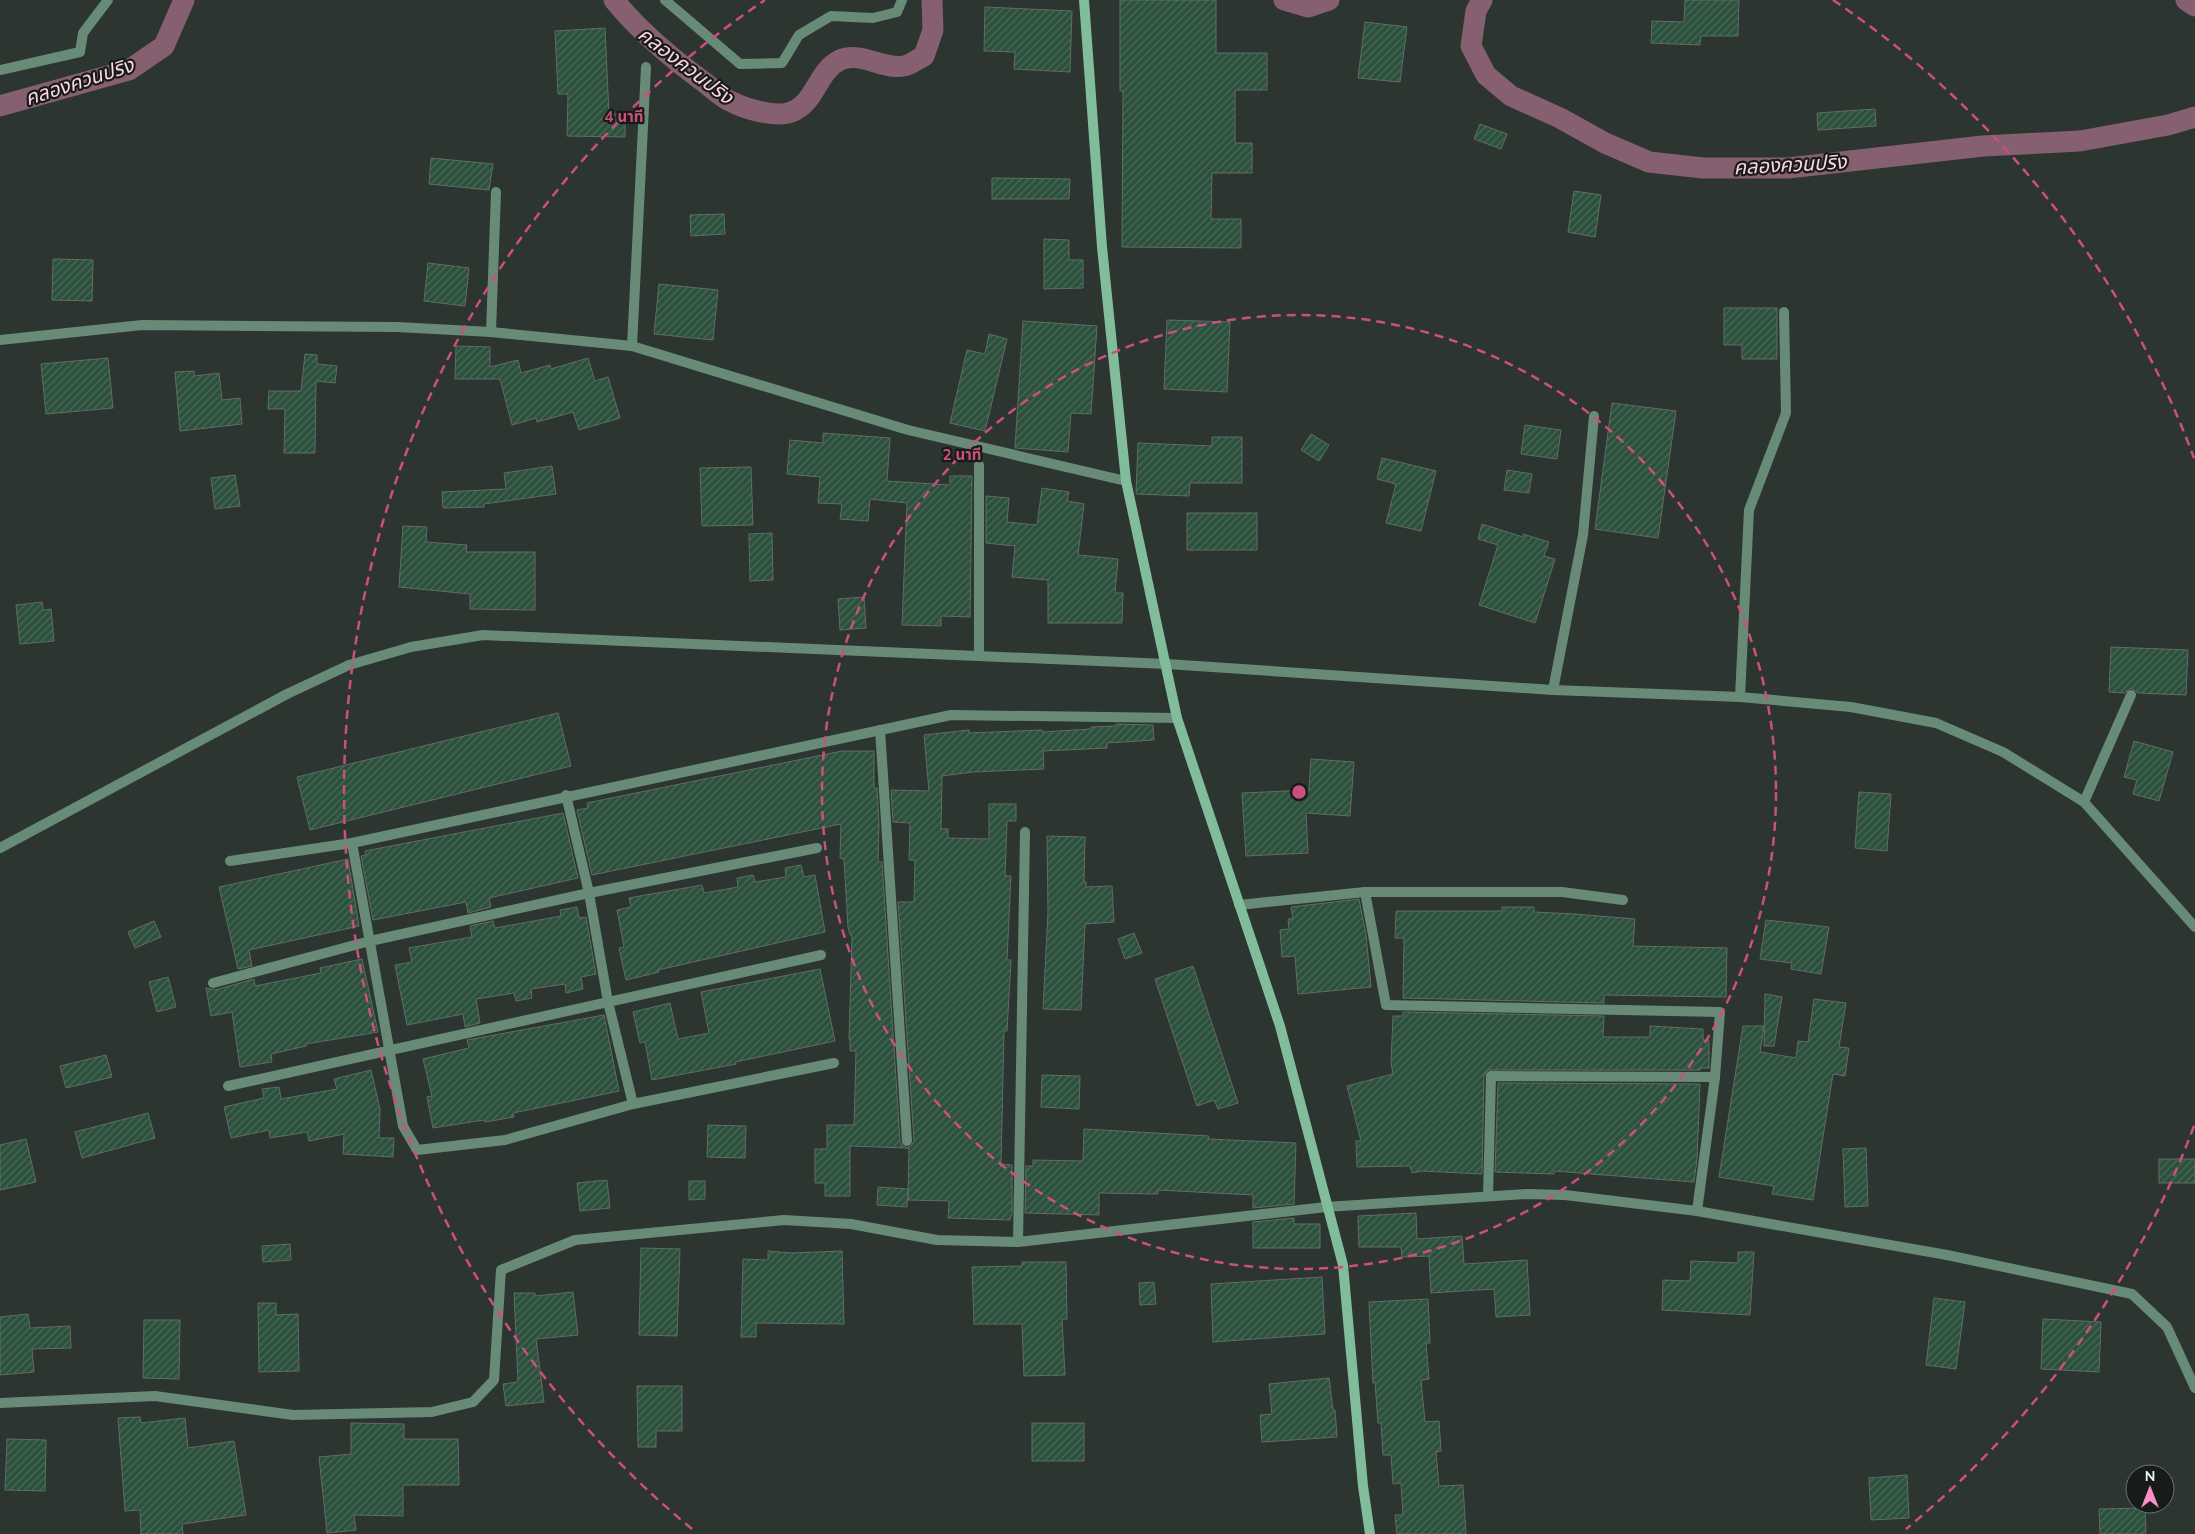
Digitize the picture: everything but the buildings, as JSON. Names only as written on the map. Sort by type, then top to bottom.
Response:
[{"type":"street","points":[[0,70],[80,52],[83,33],[108,0]]},
{"type":"street","points":[[665,0],[740,64],[782,63],[799,35],[831,16],[873,18],[897,12],[902,0]]},
{"type":"street","points":[[1084,0],[1102,247],[1126,481],[1167,664],[1177,718],[1280,1026],[1326,1207],[1343,1265],[1363,1486],[1370,1534]]},
{"type":"street","points":[[632,346],[646,67]]},
{"type":"street","points":[[491,332],[496,192]]},
{"type":"street","points":[[1740,697],[1749,510],[1786,413],[1784,312]]},
{"type":"street","points":[[0,340],[142,325],[397,327],[491,332],[632,346],[908,430],[1126,481]]},
{"type":"street","points":[[1553,690],[1583,535],[1594,416]]},
{"type":"street","points":[[979,465],[979,655]]},
{"type":"street","points":[[0,848],[287,694],[349,665],[411,647],[483,635],[1167,664],[1553,690],[1740,697],[1851,707],[1936,723],[2003,752],[2084,802],[2195,927]]},
{"type":"street","points":[[2084,802],[2131,696]]},
{"type":"street","points":[[230,861],[352,843],[566,795],[951,715],[1177,718]]},
{"type":"street","points":[[880,730],[906,1141]]},
{"type":"street","points":[[566,795],[589,894],[608,1002],[633,1104]]},
{"type":"street","points":[[1018,1242],[1025,832]]},
{"type":"street","points":[[352,843],[403,1126],[418,1150],[505,1140],[633,1104],[834,1063]]},
{"type":"street","points":[[213,983],[370,941],[817,848]]},
{"type":"street","points":[[1238,905],[1365,892],[1562,892],[1622,900]]},
{"type":"street","points":[[1365,892],[1386,1005],[1720,1012],[1715,1077],[1697,1211]]},
{"type":"street","points":[[228,1086],[821,955]]},
{"type":"street","points":[[1488,1196],[1491,1076],[1715,1077]]},
{"type":"street","points":[[0,1403],[155,1396],[293,1415],[432,1412],[474,1402],[494,1380],[501,1270],[575,1240],[784,1220],[851,1224],[937,1240],[1018,1242],[1326,1207],[1488,1196],[1565,1195],[1697,1211],[1947,1256],[2132,1294],[2167,1327],[2195,1388]]},
{"type":"waterway","name":"คลองควนปริง","points":[[0,106],[129,70],[164,46],[184,0]]},
{"type":"waterway","name":"คลองควนปริง","points":[[614,0],[656,44],[721,96],[745,107],[777,114],[785,114],[799,108],[806,102],[826,72],[840,60],[856,58],[896,67],[906,65],[924,56],[933,30],[932,0]]},
{"type":"waterway","name":"คลองควนปริง","points":[[1284,0],[1308,7],[1329,0]]},
{"type":"waterway","name":"คลองควนปริง","points":[[1482,0],[1476,11],[1471,46],[1486,75],[1511,96],[1560,118],[1605,143],[1649,162],[1703,168],[1788,168],[1983,146],[2080,141],[2168,125],[2195,117]]},
{"type":"waterway","name":"คลองควนปริง","points":[[2186,0],[2195,6]]}]
